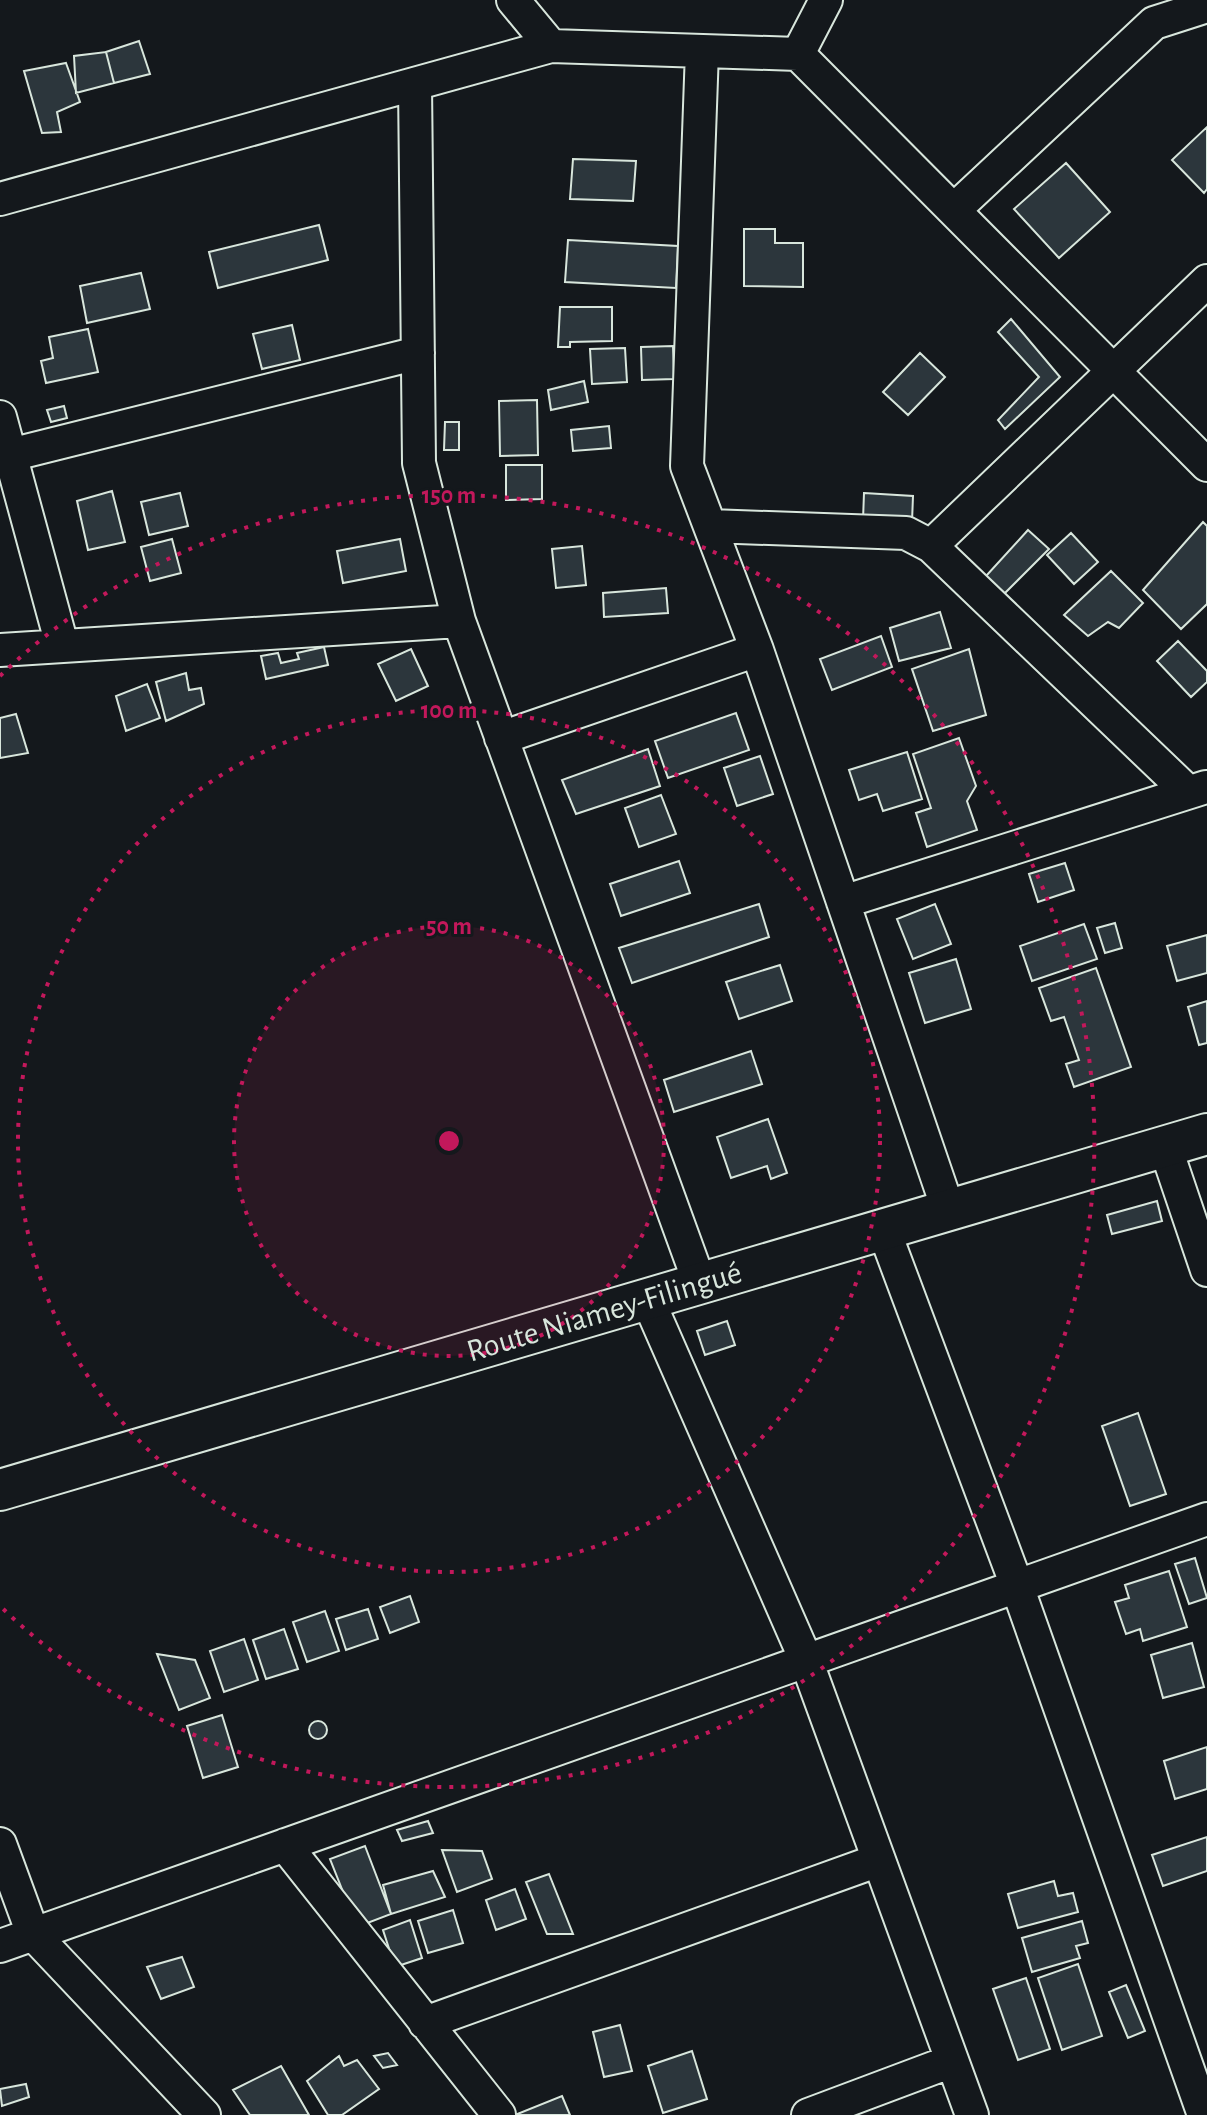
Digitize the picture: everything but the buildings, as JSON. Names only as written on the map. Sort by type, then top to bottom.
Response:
[{"type":"main road","name":"Route Niamey-Filingué","points":[[0,1490],[1207,1134]]},
{"type":"street","points":[[513,0],[551,46]]},
{"type":"street","points":[[798,54],[826,0]]},
{"type":"street","points":[[954,210],[1150,12],[1207,6]]},
{"type":"street","points":[[0,199],[551,46],[798,54],[1207,465]]},
{"type":"street","points":[[702,51],[687,466],[757,650],[948,1209]]},
{"type":"street","points":[[415,84],[419,463],[459,621],[700,1284]]},
{"type":"street","points":[[931,546],[1207,281]]},
{"type":"street","points":[[10,455],[418,353]]},
{"type":"street","points":[[0,417],[62,645]]},
{"type":"street","points":[[710,526],[906,533],[931,546],[1198,789]]},
{"type":"street","points":[[0,650],[459,621]]},
{"type":"street","points":[[501,738],[757,650]]},
{"type":"street","points":[[843,902],[1198,789]]},
{"type":"street","points":[[1165,1146],[1207,1270]]},
{"type":"street","points":[[883,1228],[1017,1586],[1204,2115]]},
{"type":"street","points":[[648,1300],[806,1660],[972,2115]]},
{"type":"street","points":[[0,1946],[1207,1519]]},
{"type":"street","points":[[0,1844],[33,1934],[204,2115]]},
{"type":"street","points":[[285,1845],[499,2115]]},
{"type":"street","points":[[425,2023],[879,1860]]},
{"type":"street","points":[[808,2115],[952,2061]]}]
